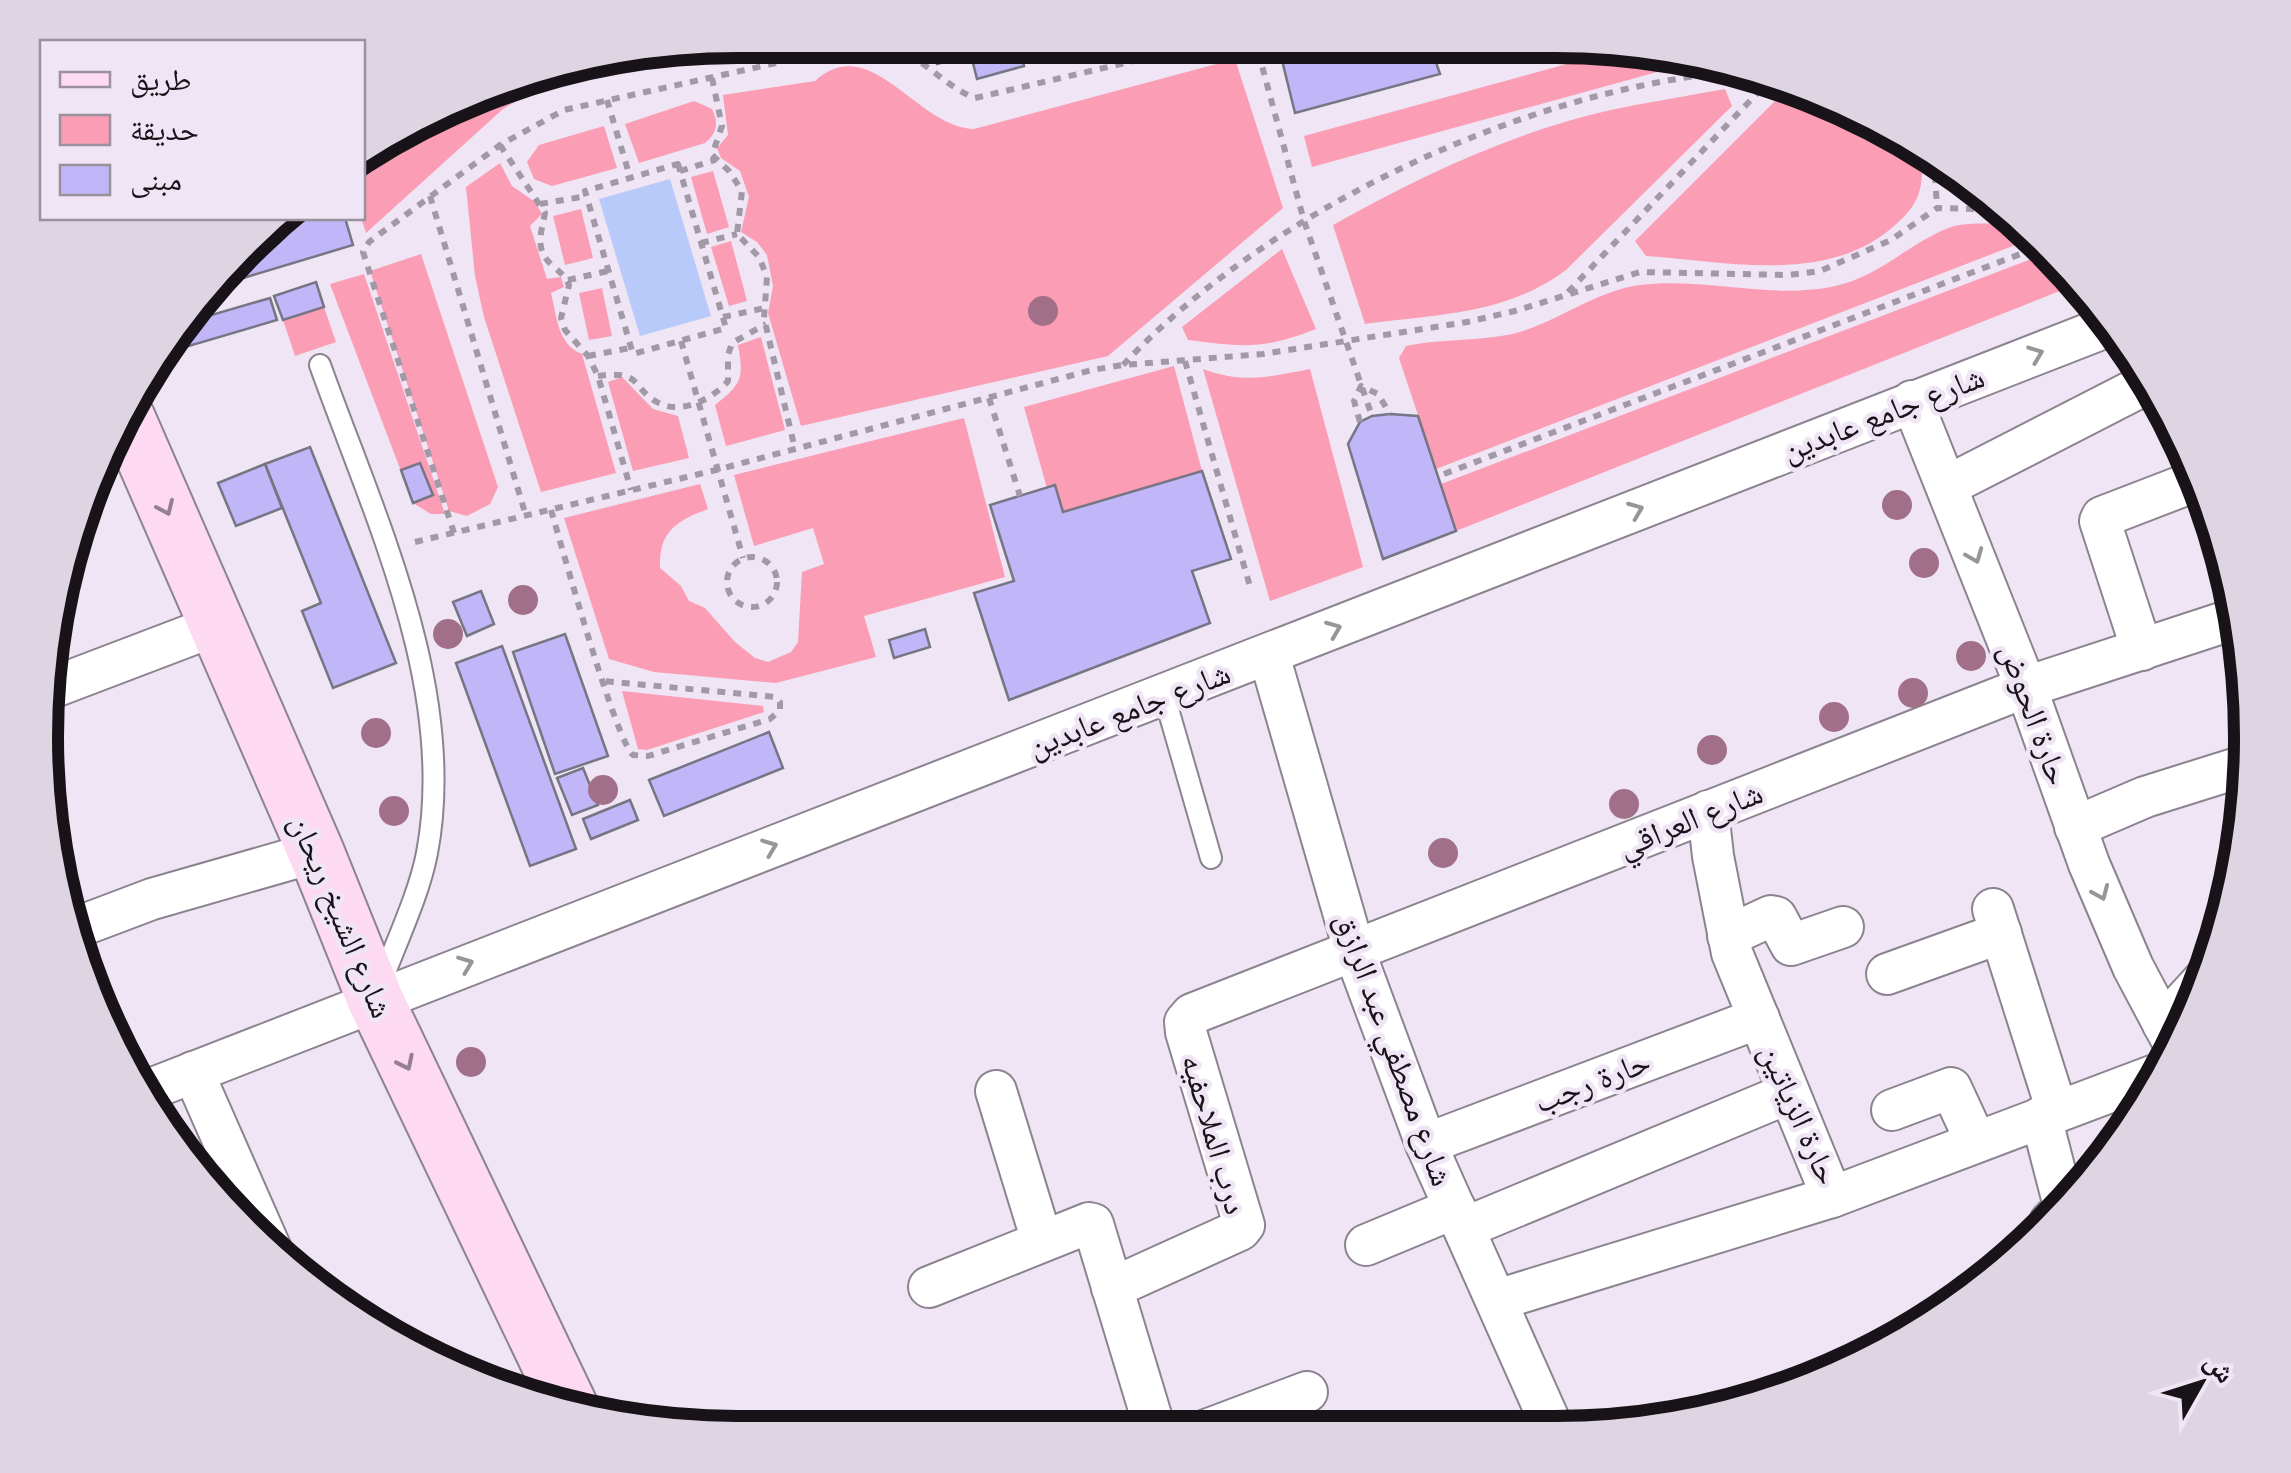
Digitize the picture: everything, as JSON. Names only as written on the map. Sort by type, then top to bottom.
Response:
[{"type":"main road","name":"شارع الشيخ ريحان","points":[[132,429],[376,999],[560,1392]]},
{"type":"street","name":"شارع جامع عابدين","points":[[155,1087],[2098,330]]},
{"type":"street","points":[[1947,486],[2138,388]]},
{"type":"street","name":"حارة الحوض","points":[[1912,401],[2026,687],[2076,827],[2133,967],[2166,1030]]},
{"type":"street","points":[[2142,650],[2100,521],[2102,516],[2185,485]]},
{"type":"street","name":"شارع العراقي","points":[[1354,953],[2026,687],[2223,623]]},
{"type":"street","points":[[60,685],[217,625]]},
{"type":"street","name":"شارع مصطفي عبد الرازق","points":[[1269,655],[1354,953],[1426,1144],[1547,1416]]},
{"type":"street","points":[[2076,827],[2145,797],[2233,770]]},
{"type":"street","name":"حارة الزياتين","points":[[1708,811],[1732,953],[1832,1197],[2140,1081]]},
{"type":"street","points":[[85,924],[152,899],[316,852]]},
{"type":"street","points":[[1728,936],[1772,916],[1790,945],[1843,928]]},
{"type":"street","points":[[1887,974],[1997,921],[2049,1114],[2061,1189]]},
{"type":"street","name":"درب الملاحفيه","points":[[1112,1288],[1244,1225],[1185,1022],[1192,1014],[1354,953]]},
{"type":"street","name":"حارة رجب","points":[[1426,1144],[1759,1018]]},
{"type":"street","points":[[193,1072],[257,1218]]},
{"type":"street","points":[[1892,1110],[1951,1088],[1976,1142]]},
{"type":"street","points":[[996,1091],[1042,1241]]},
{"type":"street","points":[[1366,1245],[1460,1218],[1789,1093]]},
{"type":"street","points":[[1496,1300],[1832,1197]]},
{"type":"street","points":[[928,1286],[1090,1223],[1151,1416]]},
{"type":"street","points":[[1243,1416],[1307,1392]]},
{"type":"lane","points":[[320,365],[385,548],[421,664],[429,708],[433,774],[426,856],[376,999]]},
{"type":"lane","points":[[1164,695],[1211,858]]},
{"type":"path","points":[[454,533],[363,252],[369,242],[500,144],[564,110],[800,58]]},
{"type":"path","points":[[913,58],[956,90],[975,98],[1147,58]]},
{"type":"path","points":[[1258,58],[1304,222],[1372,416]]},
{"type":"path","points":[[1123,365],[1180,308],[1240,261],[1362,188],[1478,135],[1626,88],[1700,74]]},
{"type":"path","points":[[712,78],[722,126],[711,150],[742,190],[738,234],[763,264],[766,324],[795,448]]},
{"type":"path","points":[[1566,294],[1760,90]]},
{"type":"path","points":[[608,100],[630,178]]},
{"type":"path","points":[[500,144],[545,213],[538,242],[542,253],[568,280]]},
{"type":"path","points":[[680,171],[715,160]]},
{"type":"path","points":[[678,164],[726,328],[633,354],[585,190],[630,178],[678,164]]},
{"type":"path","points":[[1935,174],[1936,208]]},
{"type":"path","points":[[430,196],[526,516]]},
{"type":"path","points":[[540,204],[587,196]]},
{"type":"path","points":[[385,548],[716,470],[1123,365],[1263,354],[1467,322],[1640,272],[1789,275],[1820,271],[1891,240],[1936,208],[1982,209]]},
{"type":"path","points":[[701,242],[738,234]]},
{"type":"path","points":[[1444,474],[2029,251]]},
{"type":"path","points":[[568,280],[608,271]]},
{"type":"path","points":[[568,280],[561,318],[598,376],[630,490]]},
{"type":"path","points":[[723,317],[764,308]]},
{"type":"path","points":[[598,376],[633,378],[660,404],[698,403],[728,382],[732,343],[766,324]]},
{"type":"path","points":[[681,341],[743,558]]},
{"type":"path","points":[[588,356],[630,348]]},
{"type":"path","points":[[1185,360],[1251,590]]},
{"type":"path","points":[[1361,386],[1378,394],[1390,414]]},
{"type":"path","points":[[1360,422],[1354,401],[1361,386]]},
{"type":"path","points":[[989,398],[1020,496]]},
{"type":"path","points":[[551,510],[604,682],[627,750],[640,757],[770,719],[780,710],[780,702],[767,696],[604,682]]},
{"type":"path","points":[[756,556],[768,562],[776,573],[778,586],[762,606],[748,608],[736,602],[728,591],[726,578],[732,566],[743,558],[756,556]]},
{"type":"green space","points":[[1235,59],[1283,208],[1108,356],[801,426],[768,313],[773,286],[767,255],[757,242],[741,232],[749,197],[740,171],[721,158],[717,148],[728,135],[723,95],[815,81],[836,68],[855,67],[875,74],[953,125],[974,129]]},
{"type":"green space","points":[[1586,59],[1671,68],[1312,167],[1304,136]]},
{"type":"green space","points":[[539,88],[503,109],[366,233],[362,220],[365,220],[365,168],[477,109]]},
{"type":"green space","points":[[1725,89],[1732,106],[1566,270],[1543,285],[1495,304],[1365,324],[1333,225],[1433,173],[1538,130],[1611,110]]},
{"type":"green space","points":[[1780,96],[1855,128],[1922,165],[1918,197],[1907,214],[1862,247],[1833,258],[1802,264],[1739,264],[1646,256],[1635,241]]},
{"type":"green space","points":[[694,101],[712,109],[714,114],[716,128],[709,139],[639,163],[625,124]]},
{"type":"green space","points":[[604,126],[617,168],[552,186],[534,179],[527,162],[539,145]]},
{"type":"green space","points":[[500,163],[512,186],[535,202],[542,214],[530,226],[547,279],[561,277],[564,287],[551,293],[557,320],[567,343],[582,354],[616,473],[541,492],[484,317],[475,276],[466,187]]},
{"type":"green space","points":[[713,171],[729,227],[707,234],[691,177]]},
{"type":"green space","points":[[581,209],[593,258],[565,265],[553,216]]},
{"type":"green space","points":[[1998,223],[2021,243],[1436,469],[1399,358],[1406,346],[1520,332],[1609,293],[1640,285],[1688,284],[1783,291],[1831,287],[1863,277],[1931,236],[1964,224]]},
{"type":"green space","points":[[731,241],[747,301],[729,306],[711,247]]},
{"type":"green space","points":[[1282,249],[1316,329],[1281,341],[1253,345],[1188,340],[1182,327]]},
{"type":"green space","points":[[421,254],[498,487],[490,504],[467,516],[449,511],[370,271]]},
{"type":"green space","points":[[2036,257],[2065,289],[1456,531],[1441,484]]},
{"type":"green space","points":[[364,274],[445,514],[431,514],[413,503],[330,284]]},
{"type":"green space","points":[[602,288],[612,336],[589,340],[579,293]]},
{"type":"green space","points":[[324,307],[336,342],[295,356],[283,320]]},
{"type":"green space","points":[[761,337],[785,430],[726,446],[715,405],[739,379],[738,345]]},
{"type":"green space","points":[[1174,366],[1202,471],[1063,512],[1056,486],[1047,488],[1024,407]]},
{"type":"green space","points":[[1203,369],[1244,378],[1310,369],[1363,567],[1270,601]]},
{"type":"green space","points":[[622,377],[653,409],[678,416],[689,458],[633,471],[608,382]]},
{"type":"green space","points":[[964,418],[1005,577],[864,616],[876,657],[776,683],[654,672],[609,659],[564,518],[700,484],[708,509],[678,523],[666,536],[660,568],[681,586],[689,601],[705,608],[735,642],[755,658],[768,662],[791,652],[798,642],[802,572],[824,564],[813,528],[754,546],[734,475]]},
{"type":"green space","points":[[622,691],[763,706],[764,712],[647,750],[638,749]]},
{"type":"water","points":[[670,179],[711,316],[640,336],[599,199]]},
{"type":"building","points":[[935,58],[960,58],[937,64]]},
{"type":"building","points":[[972,58],[1022,58],[1024,66],[977,79]]},
{"type":"building","points":[[1281,58],[1434,58],[1440,74],[1295,113]]},
{"type":"building","points":[[296,220],[346,220],[353,245],[233,281]]},
{"type":"building","points":[[316,282],[324,307],[283,320],[274,296]]},
{"type":"building","points":[[270,298],[277,320],[182,348],[202,318]]},
{"type":"building","points":[[1390,414],[1418,416],[1456,531],[1383,559],[1348,444],[1360,422]]},
{"type":"building","points":[[310,447],[396,663],[333,688],[302,611],[321,603],[265,464]]},
{"type":"building","points":[[420,463],[433,495],[413,503],[401,470]]},
{"type":"building","points":[[265,464],[282,508],[236,526],[218,483]]},
{"type":"building","points":[[1202,471],[1231,559],[1192,571],[1210,623],[1009,700],[974,593],[1014,581],[990,505],[1055,485],[1063,512]]},
{"type":"building","points":[[481,591],[494,624],[467,636],[453,602]]},
{"type":"building","points":[[925,629],[930,647],[894,658],[889,640]]},
{"type":"building","points":[[565,634],[608,756],[555,774],[513,652]]},
{"type":"building","points":[[502,646],[576,849],[530,866],[456,663]]},
{"type":"building","points":[[769,732],[783,768],[664,816],[649,780]]},
{"type":"building","points":[[583,768],[598,805],[572,815],[557,778]]},
{"type":"building","points":[[630,800],[638,820],[591,839],[583,819]]}]
